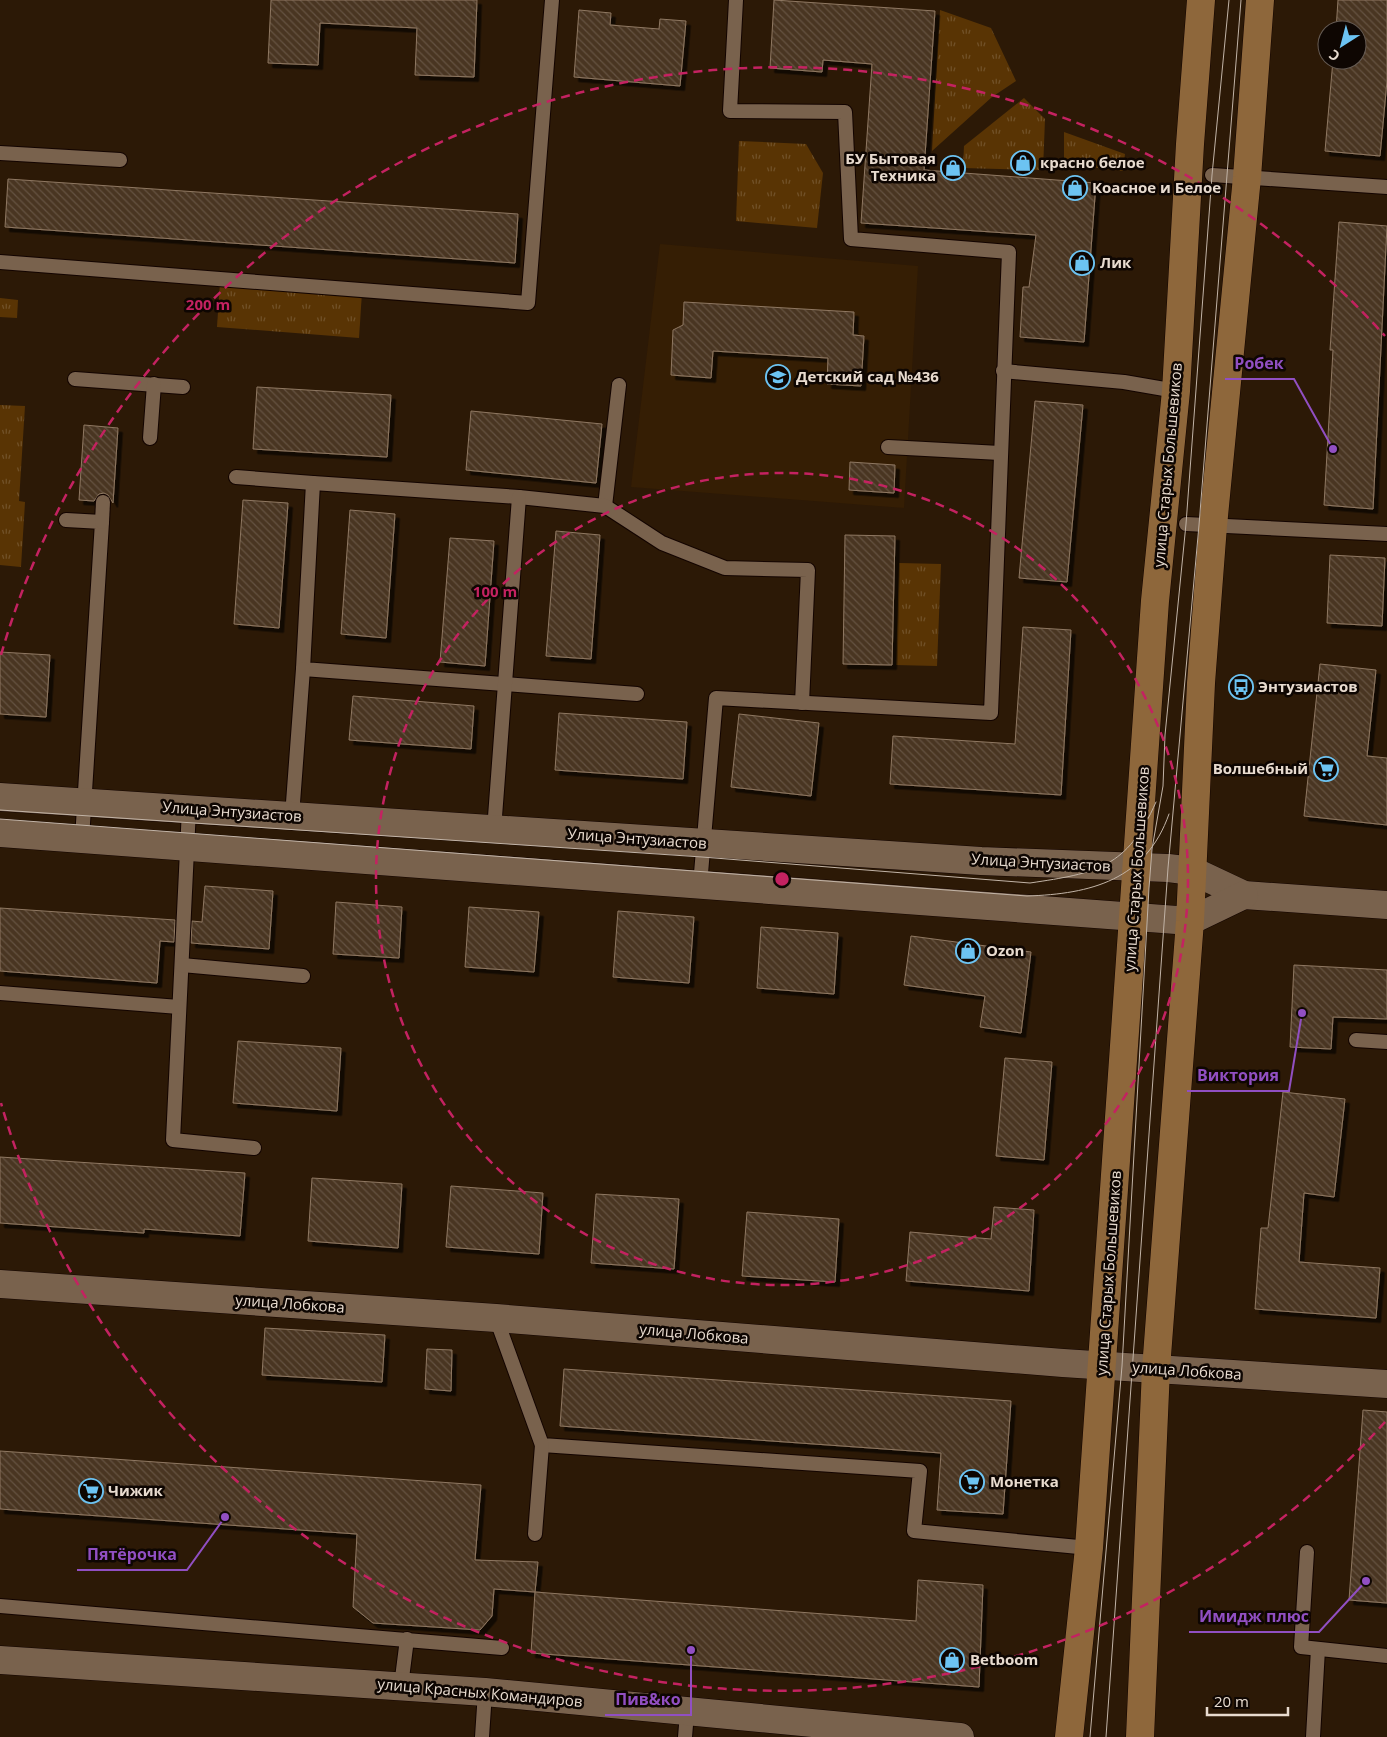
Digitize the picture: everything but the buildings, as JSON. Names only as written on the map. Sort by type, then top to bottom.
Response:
[{"type":"main road","name":"улица Старых Большевиков","points":[[1070,1737],[1089,1548],[1155,601],[1176,391],[1190,144],[1202,0]]},
{"type":"main road","points":[[1140,1737],[1156,1369],[1190,921],[1201,683],[1213,526],[1247,177],[1260,0]]},
{"type":"street","name":"Улица Энтузиастов","points":[[0,797],[981,861],[1193,871],[1244,895]]},
{"type":"street","points":[[0,833],[1190,921],[1244,895],[1387,905]]},
{"type":"street","name":"улица Лобкова","points":[[0,1284],[496,1318],[1156,1369],[1387,1384]]},
{"type":"street","name":"улица Красных Командиров","points":[[0,1660],[485,1692],[686,1725],[960,1737]]},
{"type":"lane","points":[[0,262],[528,304],[552,0]]},
{"type":"lane","points":[[700,885],[716,698],[991,713],[1009,252],[851,239],[845,112],[730,112],[736,0]]},
{"type":"lane","points":[[0,153],[120,160]]},
{"type":"lane","points":[[1212,175],[1387,187]]},
{"type":"lane","points":[[1003,371],[1124,382],[1176,391]]},
{"type":"lane","points":[[75,379],[183,387]]},
{"type":"lane","points":[[150,438],[154,384]]},
{"type":"lane","points":[[605,506],[619,385]]},
{"type":"lane","points":[[888,447],[1000,453]]},
{"type":"lane","points":[[236,477],[519,497],[605,506],[662,543],[725,568],[808,570],[802,703]]},
{"type":"lane","points":[[292,816],[303,668],[313,483]]},
{"type":"lane","points":[[494,830],[519,497]]},
{"type":"lane","points":[[82,839],[103,502]]},
{"type":"lane","points":[[66,520],[102,522]]},
{"type":"lane","points":[[1186,524],[1387,534]]},
{"type":"lane","points":[[303,668],[637,694]]},
{"type":"lane","points":[[189,809],[173,1140],[254,1148]]},
{"type":"lane","points":[[182,964],[303,976]]},
{"type":"lane","points":[[0,994],[179,1007]]},
{"type":"lane","points":[[1356,1040],[1387,1042]]},
{"type":"lane","points":[[496,1318],[542,1445],[535,1534]]},
{"type":"lane","points":[[542,1445],[920,1471],[914,1531],[1089,1548]]},
{"type":"lane","points":[[1307,1552],[1301,1648],[1387,1656]]},
{"type":"lane","points":[[0,1606],[502,1648]]},
{"type":"lane","points":[[401,1686],[408,1639]]},
{"type":"lane","points":[[1314,1737],[1318,1649]]},
{"type":"lane","points":[[482,1737],[485,1692]]},
{"type":"shaded area","name":"Детский сад №436","points":[[660,244],[918,266],[904,508],[631,487]]},
{"type":"green space","points":[[940,10],[991,28],[1016,81],[992,97],[932,151]]},
{"type":"green space","points":[[1024,98],[1045,119],[1043,170],[963,168],[964,146]]},
{"type":"green space","points":[[1064,132],[1125,154],[1123,171],[1064,164]]},
{"type":"green space","points":[[739,141],[806,144],[823,173],[817,228],[736,221]]},
{"type":"green space","points":[[220,282],[362,292],[359,338],[217,327]]},
{"type":"green space","points":[[0,298],[18,300],[17,318],[0,317]]},
{"type":"green space","points":[[0,405],[25,406],[19,501],[25,502],[21,567],[0,565]]},
{"type":"green space","points":[[899,563],[941,564],[937,666],[896,665]]},
{"type":"tram line","points":[[1090,1737],[1122,1366],[1152,849],[1163,786],[1165,735],[1186,524],[1212,175],[1229,0]]},
{"type":"tram line","points":[[1106,1737],[1168,868],[1199,525],[1241,0]]},
{"type":"tram line","points":[[0,810],[702,857],[1030,883],[1074,875],[1107,864],[1134,841],[1156,802]]},
{"type":"tram line","points":[[0,819],[1027,896],[1073,892],[1094,887],[1113,879],[1131,868],[1146,854],[1159,836],[1169,814]]},
{"type":"place","name":"красно белое","points":[[1023,163]]},
{"type":"place","name":"БУ Бытовая Техника","points":[[953,168]]},
{"type":"place","name":"Коасное и Белое","points":[[1075,188]]},
{"type":"place","name":"Лик","points":[[1082,263]]},
{"type":"place","name":"Детский сад №436","points":[[778,377]]},
{"type":"place","name":"Робек","points":[[1333,449]]},
{"type":"place","name":"Энтузиастов","points":[[1241,687]]},
{"type":"place","name":"Волшебный","points":[[1326,769]]},
{"type":"place","name":"Ozon","points":[[968,951]]},
{"type":"place","name":"Виктория","points":[[1302,1013]]},
{"type":"place","name":"Монетка","points":[[972,1482]]},
{"type":"place","name":"Чижик","points":[[91,1491]]},
{"type":"place","name":"Пятёрочка","points":[[225,1517]]},
{"type":"place","name":"Имидж плюс","points":[[1366,1581]]},
{"type":"place","name":"Пив&ко","points":[[691,1650]]},
{"type":"place","name":"Betboom","points":[[952,1660]]}]
